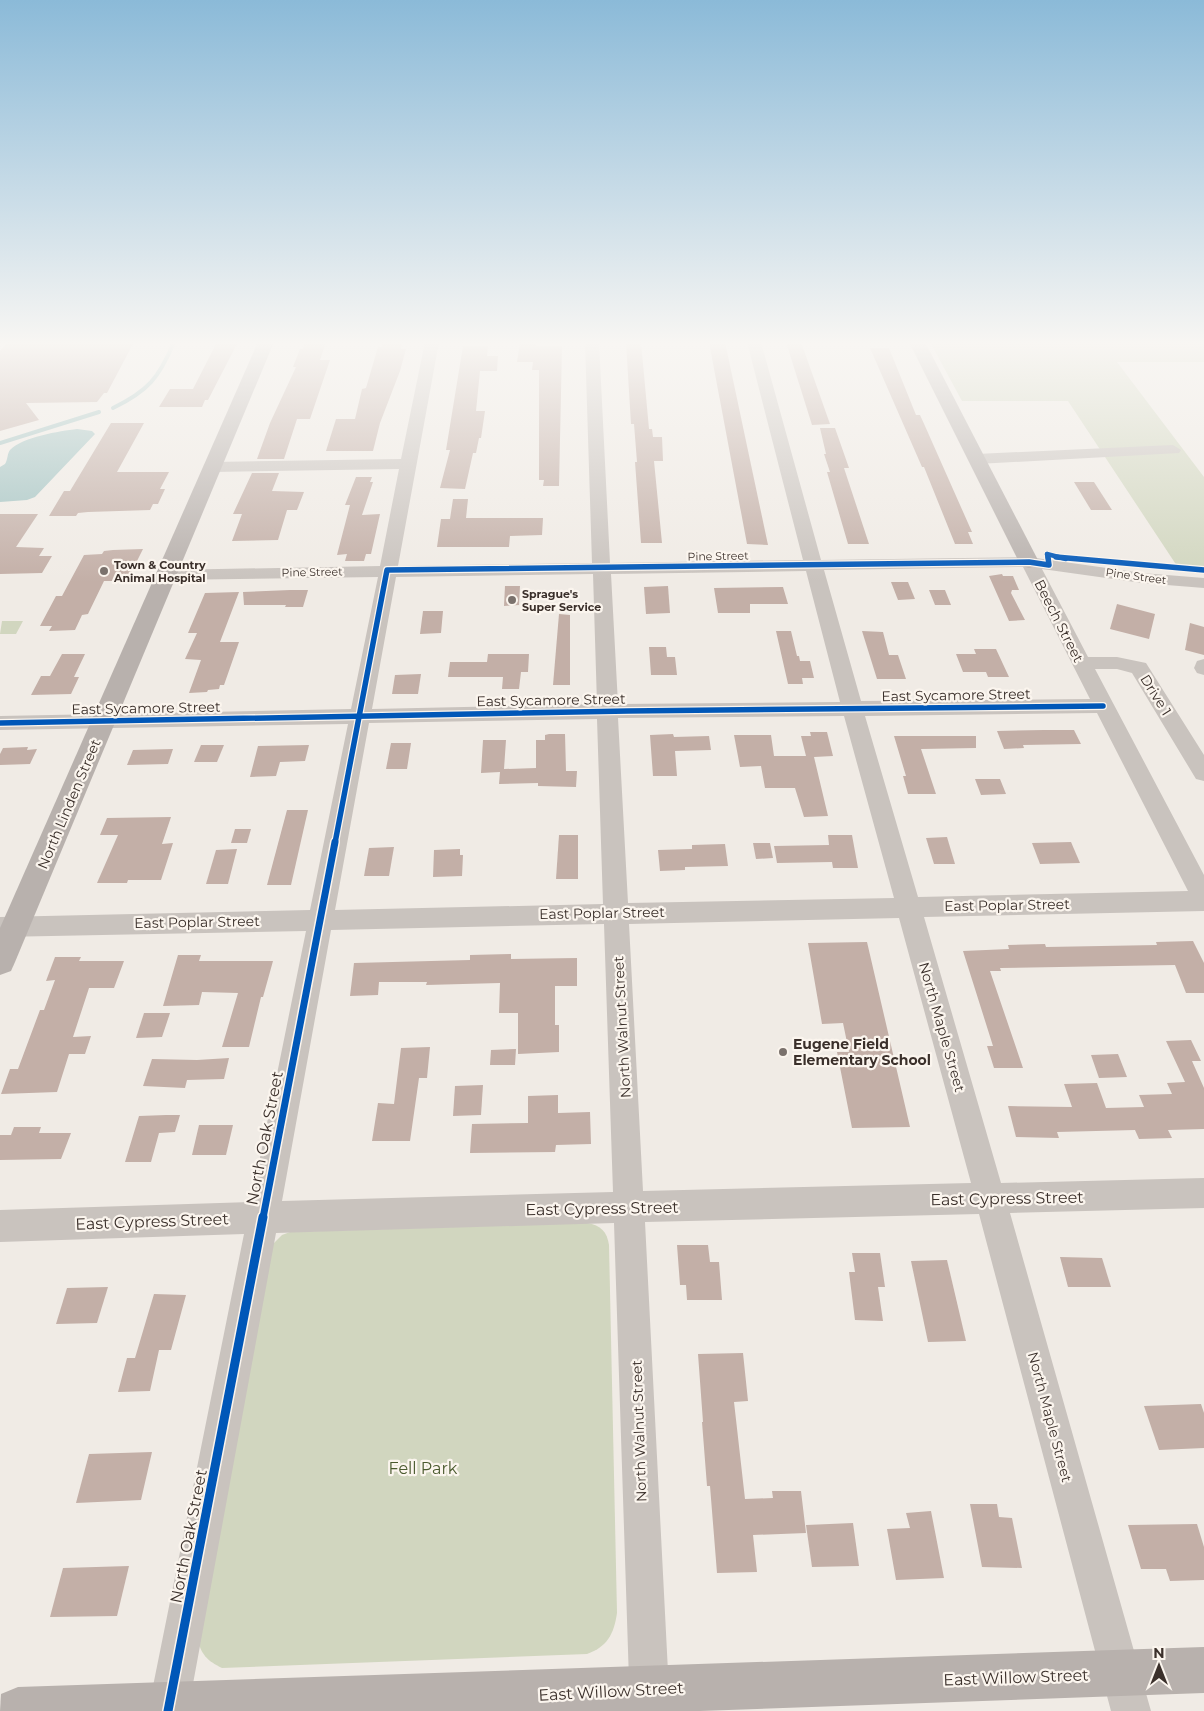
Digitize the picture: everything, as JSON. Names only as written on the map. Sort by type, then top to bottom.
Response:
[{"type":"main road","name":"North Linden Street","points":[[0,962],[8,927],[105,721],[232,422]]},
{"type":"main road","name":"Beech Street","points":[[958,422],[1029,562]]},
{"type":"main road","name":"East Willow Street","points":[[18,1711],[169,1709],[295,1701],[473,1697],[650,1700],[1126,1692],[1204,1670]]},
{"type":"street","name":"North Oak Street","points":[[169,1709],[416,422]]},
{"type":"street","name":"North Walnut Street","points":[[595,422],[606,712],[631,1207],[650,1700]]},
{"type":"street","name":"North Maple Street","points":[[775,422],[852,708],[1126,1692]]},
{"type":"street","points":[[977,459],[1173,450]]},
{"type":"street","points":[[213,467],[408,464]]},
{"type":"street","name":"Pine Street","points":[[168,575],[387,570],[1029,562],[1204,583]]},
{"type":"street","name":"Beech Street","points":[[1029,562],[1204,900]]},
{"type":"street","points":[[1186,582],[1204,598]]},
{"type":"street","name":"Drive 1","points":[[1081,663],[1117,663],[1139,668],[1204,774]]},
{"type":"street","name":"East Sycamore Street","points":[[0,723],[852,708],[1103,706]]},
{"type":"street","name":"East Poplar Street","points":[[8,927],[1204,900]]},
{"type":"street","name":"East Cypress Street","points":[[0,1226],[631,1207],[1204,1193]]},
{"type":"green space","points":[[1082,422],[1162,422],[1204,477],[1204,569],[1179,569]]},
{"type":"green space","points":[[2,621],[23,621],[16,634],[0,634]]},
{"type":"green space","name":"Fell Park","points":[[587,1223],[600,1227],[607,1236],[609,1245],[617,1613],[614,1627],[608,1639],[600,1648],[587,1654],[222,1668],[212,1663],[200,1648],[197,1638],[273,1244],[282,1235],[290,1232]]},
{"type":"water","points":[[77,429],[92,431],[95,434],[35,497],[27,500],[0,502],[0,467],[5,464],[10,450],[16,445],[32,438]]},
{"type":"building","points":[[0,422],[32,422],[0,431]]},
{"type":"building","points":[[296,422],[284,459],[257,459],[270,423]]},
{"type":"building","points":[[335,422],[380,422],[373,451],[326,451]]},
{"type":"building","points":[[451,422],[483,422],[481,438],[479,438],[476,453],[473,453],[465,489],[440,488],[450,450],[446,450]]},
{"type":"building","points":[[539,422],[560,422],[559,486],[543,486],[544,480],[539,480]]},
{"type":"building","points":[[631,422],[648,422],[653,437],[662,437],[663,461],[654,461],[662,543],[641,543],[634,424],[631,424]]},
{"type":"building","points":[[724,422],[742,422],[768,545],[747,544]]},
{"type":"building","points":[[811,422],[829,422],[830,424],[812,425]]},
{"type":"building","points":[[902,422],[923,422],[972,532],[968,532],[973,544],[955,544],[924,467],[922,467]]},
{"type":"building","points":[[111,423],[144,423],[117,472],[169,472],[160,489],[165,489],[158,504],[153,504],[150,510],[88,512],[78,513],[76,516],[49,516],[64,491],[70,491]]},
{"type":"building","points":[[820,428],[835,428],[849,468],[844,468],[869,544],[848,544],[827,472],[830,472],[824,454],[826,454]]},
{"type":"building","points":[[252,473],[279,473],[272,491],[304,492],[297,510],[287,510],[278,540],[232,541],[242,514],[233,514]]},
{"type":"building","points":[[356,477],[372,477],[370,482],[373,482],[362,515],[380,514],[371,554],[366,554],[364,561],[345,561],[347,554],[337,555],[350,505],[345,505]]},
{"type":"building","points":[[1074,482],[1094,482],[1112,510],[1091,510]]},
{"type":"building","points":[[453,499],[468,499],[466,518],[543,518],[542,535],[510,536],[509,547],[437,547],[441,519],[450,519]]},
{"type":"building","points":[[0,514],[38,514],[16,547],[44,548],[39,556],[52,556],[42,573],[0,574]]},
{"type":"building","points":[[143,549],[127,581],[104,581],[88,614],[82,615],[75,630],[49,631],[52,626],[40,626],[56,596],[62,596],[84,555],[102,554],[104,551],[113,550]]},
{"type":"building","points":[[1002,574],[1003,576],[1013,576],[1019,590],[1012,590],[1011,593],[1025,620],[1009,621],[989,576]]},
{"type":"building","points":[[891,582],[908,582],[915,599],[898,600]]},
{"type":"building","points":[[505,586],[520,586],[519,605],[504,606]]},
{"type":"building","points":[[668,586],[670,613],[646,614],[644,587]]},
{"type":"building","points":[[783,587],[788,604],[750,604],[750,613],[718,613],[714,588]]},
{"type":"building","points":[[308,590],[303,607],[244,605],[243,592]]},
{"type":"building","points":[[929,590],[945,590],[951,605],[935,605]]},
{"type":"building","points":[[239,592],[220,642],[239,642],[224,685],[220,685],[219,689],[208,690],[207,692],[189,693],[201,660],[185,659],[197,633],[188,633],[205,593]]},
{"type":"building","points":[[1117,604],[1155,614],[1149,639],[1110,629]]},
{"type":"building","points":[[423,611],[443,611],[441,633],[420,634]]},
{"type":"building","points":[[559,614],[570,615],[570,685],[553,685]]},
{"type":"building","points":[[1190,623],[1204,627],[1204,655],[1185,650]]},
{"type":"building","points":[[776,631],[791,631],[797,656],[799,656],[800,661],[810,661],[814,678],[802,678],[803,684],[788,684]]},
{"type":"building","points":[[862,631],[883,632],[889,655],[898,655],[906,679],[877,679]]},
{"type":"building","points":[[649,647],[666,647],[667,657],[675,657],[677,675],[651,675]]},
{"type":"building","points":[[974,649],[996,649],[1009,677],[988,677],[986,672],[963,672],[956,654],[976,654]]},
{"type":"building","points":[[62,654],[85,654],[74,677],[79,677],[71,694],[31,695],[41,676],[50,676]]},
{"type":"building","points":[[488,654],[529,654],[528,672],[521,672],[519,689],[502,689],[503,677],[448,677],[450,662],[487,662]]},
{"type":"building","points":[[421,674],[418,694],[392,694],[395,675]]},
{"type":"building","points":[[1074,730],[1081,744],[1023,745],[1024,748],[1004,749],[997,731]]},
{"type":"building","points":[[810,732],[827,732],[833,756],[814,757],[828,816],[804,817],[795,788],[765,788],[761,766],[740,767],[734,735],[771,735],[774,756],[806,756],[801,736],[811,736]]},
{"type":"building","points":[[565,734],[566,771],[577,771],[576,787],[538,786],[538,783],[499,784],[500,772],[481,773],[483,740],[506,740],[504,769],[536,768],[536,740],[545,740],[545,735]]},
{"type":"building","points":[[673,734],[674,737],[709,736],[711,750],[675,751],[677,776],[653,776],[650,735]]},
{"type":"building","points":[[894,736],[976,736],[976,748],[921,749],[936,794],[908,794],[903,776],[906,776]]},
{"type":"building","points":[[391,743],[411,743],[407,769],[386,769]]},
{"type":"building","points":[[201,745],[224,745],[217,762],[194,762]]},
{"type":"building","points":[[309,745],[305,761],[280,762],[276,776],[250,777],[258,746]]},
{"type":"building","points":[[28,747],[27,750],[37,749],[30,764],[0,765],[0,754],[3,748]]},
{"type":"building","points":[[173,749],[168,764],[127,765],[133,750]]},
{"type":"building","points":[[975,779],[1000,779],[1006,794],[981,795]]},
{"type":"building","points":[[287,810],[308,810],[291,885],[267,885]]},
{"type":"building","points":[[171,817],[162,844],[173,843],[161,880],[128,880],[127,883],[97,883],[118,835],[100,835],[107,818]]},
{"type":"building","points":[[235,829],[251,829],[247,843],[231,843]]},
{"type":"building","points":[[559,835],[578,835],[578,879],[556,879]]},
{"type":"building","points":[[828,835],[852,835],[858,868],[833,868],[832,862],[777,863],[774,846],[829,845]]},
{"type":"building","points":[[947,837],[955,864],[934,864],[926,838]]},
{"type":"building","points":[[1071,842],[1080,863],[1040,864],[1032,843]]},
{"type":"building","points":[[753,843],[770,843],[773,858],[756,859]]},
{"type":"building","points":[[725,844],[728,866],[685,867],[685,870],[660,871],[658,850],[692,849],[692,845]]},
{"type":"building","points":[[394,847],[389,876],[364,876],[369,848]]},
{"type":"building","points":[[237,849],[228,884],[206,884],[216,850]]},
{"type":"building","points":[[460,849],[460,855],[463,855],[462,876],[433,877],[434,850]]},
{"type":"building","points":[[1193,941],[1204,963],[1204,993],[1186,993],[1175,965],[1000,968],[1001,971],[990,971],[1023,1068],[994,1068],[987,1046],[993,1046],[963,951],[1009,949],[1008,945],[1045,944],[1046,947],[1157,945],[1156,942]]},
{"type":"building","points":[[867,942],[910,1127],[852,1128],[837,1052],[849,1052],[843,1023],[822,1024],[808,943]]},
{"type":"building","points":[[511,954],[511,959],[577,958],[577,986],[555,986],[555,1025],[559,1025],[559,1052],[518,1054],[518,1013],[499,1013],[500,983],[426,985],[427,982],[379,982],[378,995],[350,996],[354,963],[470,960],[470,955]]},
{"type":"building","points":[[178,955],[201,955],[199,961],[273,961],[263,997],[261,997],[249,1047],[222,1047],[238,993],[202,992],[199,1005],[163,1006]]},
{"type":"building","points":[[55,957],[81,957],[79,961],[124,961],[114,988],[89,988],[73,1037],[91,1036],[85,1054],[69,1054],[57,1092],[1,1094],[10,1069],[18,1069],[40,1010],[44,1010],[55,980],[46,981]]},
{"type":"building","points":[[144,1013],[170,1013],[162,1037],[136,1038]]},
{"type":"building","points":[[1191,1040],[1201,1061],[1192,1061],[1204,1088],[1204,1129],[1168,1130],[1172,1138],[1139,1139],[1135,1130],[1057,1132],[1059,1138],[1016,1137],[1008,1106],[1072,1107],[1064,1084],[1097,1083],[1106,1108],[1144,1107],[1139,1095],[1172,1094],[1167,1083],[1185,1082],[1166,1041]]},
{"type":"building","points":[[430,1047],[427,1078],[419,1078],[410,1141],[372,1141],[378,1103],[394,1104],[401,1048]]},
{"type":"building","points":[[516,1049],[515,1065],[490,1065],[491,1050]]},
{"type":"building","points":[[1118,1054],[1127,1077],[1099,1078],[1091,1055]]},
{"type":"building","points":[[229,1058],[224,1079],[187,1080],[185,1088],[143,1086],[152,1059],[197,1060]]},
{"type":"building","points":[[483,1085],[481,1115],[453,1116],[455,1086]]},
{"type":"building","points":[[558,1095],[558,1113],[590,1112],[591,1144],[556,1145],[555,1152],[470,1153],[472,1124],[528,1123],[528,1096]]},
{"type":"building","points":[[180,1115],[175,1132],[159,1133],[151,1162],[125,1162],[139,1116]]},
{"type":"building","points":[[199,1125],[233,1125],[226,1155],[192,1155]]},
{"type":"building","points":[[14,1127],[41,1127],[39,1133],[71,1133],[61,1159],[0,1160],[0,1135],[11,1135]]},
{"type":"building","points":[[677,1245],[708,1245],[710,1262],[719,1262],[722,1300],[687,1300],[686,1285],[680,1285]]},
{"type":"building","points":[[852,1253],[880,1253],[885,1287],[878,1287],[883,1321],[855,1320],[849,1272],[855,1272]]},
{"type":"building","points":[[1060,1257],[1102,1258],[1111,1287],[1068,1287]]},
{"type":"building","points":[[947,1260],[966,1341],[928,1342],[911,1261]]},
{"type":"building","points":[[108,1287],[97,1323],[56,1324],[67,1288]]},
{"type":"building","points":[[154,1294],[186,1295],[171,1350],[159,1350],[150,1391],[118,1392],[127,1358],[135,1358]]},
{"type":"building","points":[[743,1353],[748,1401],[734,1402],[745,1499],[773,1498],[772,1491],[801,1491],[806,1533],[753,1535],[757,1572],[717,1573],[710,1486],[707,1486],[698,1354]]},
{"type":"building","points":[[1201,1404],[1204,1413],[1204,1448],[1159,1450],[1144,1406]]},
{"type":"building","points":[[152,1452],[141,1500],[76,1503],[89,1454]]},
{"type":"building","points":[[970,1504],[997,1504],[999,1517],[1012,1518],[1022,1568],[982,1567]]},
{"type":"building","points":[[931,1511],[944,1578],[896,1580],[887,1529],[910,1528],[906,1513]]},
{"type":"building","points":[[853,1523],[859,1566],[812,1567],[806,1525]]},
{"type":"building","points":[[1197,1524],[1204,1547],[1204,1580],[1170,1581],[1166,1569],[1141,1569],[1128,1525]]},
{"type":"building","points":[[129,1566],[117,1616],[50,1617],[63,1568]]},
{"type":"waterway","points":[[0,443],[68,422]]},
{"type":"cycle path","points":[[1047,554],[1053,557],[1077,560],[1204,570]]},
{"type":"cycle path","points":[[168,1711],[387,570],[1029,562],[1049,565],[1047,554]]},
{"type":"cycle path","points":[[0,723],[628,711],[1103,706]]},
{"type":"place","name":"Town & Country Animal Hospital","points":[[104,571]]},
{"type":"place","name":"Sprague's Super Service","points":[[512,600]]},
{"type":"place","name":"Eugene Field Elementary School","points":[[783,1052]]}]
